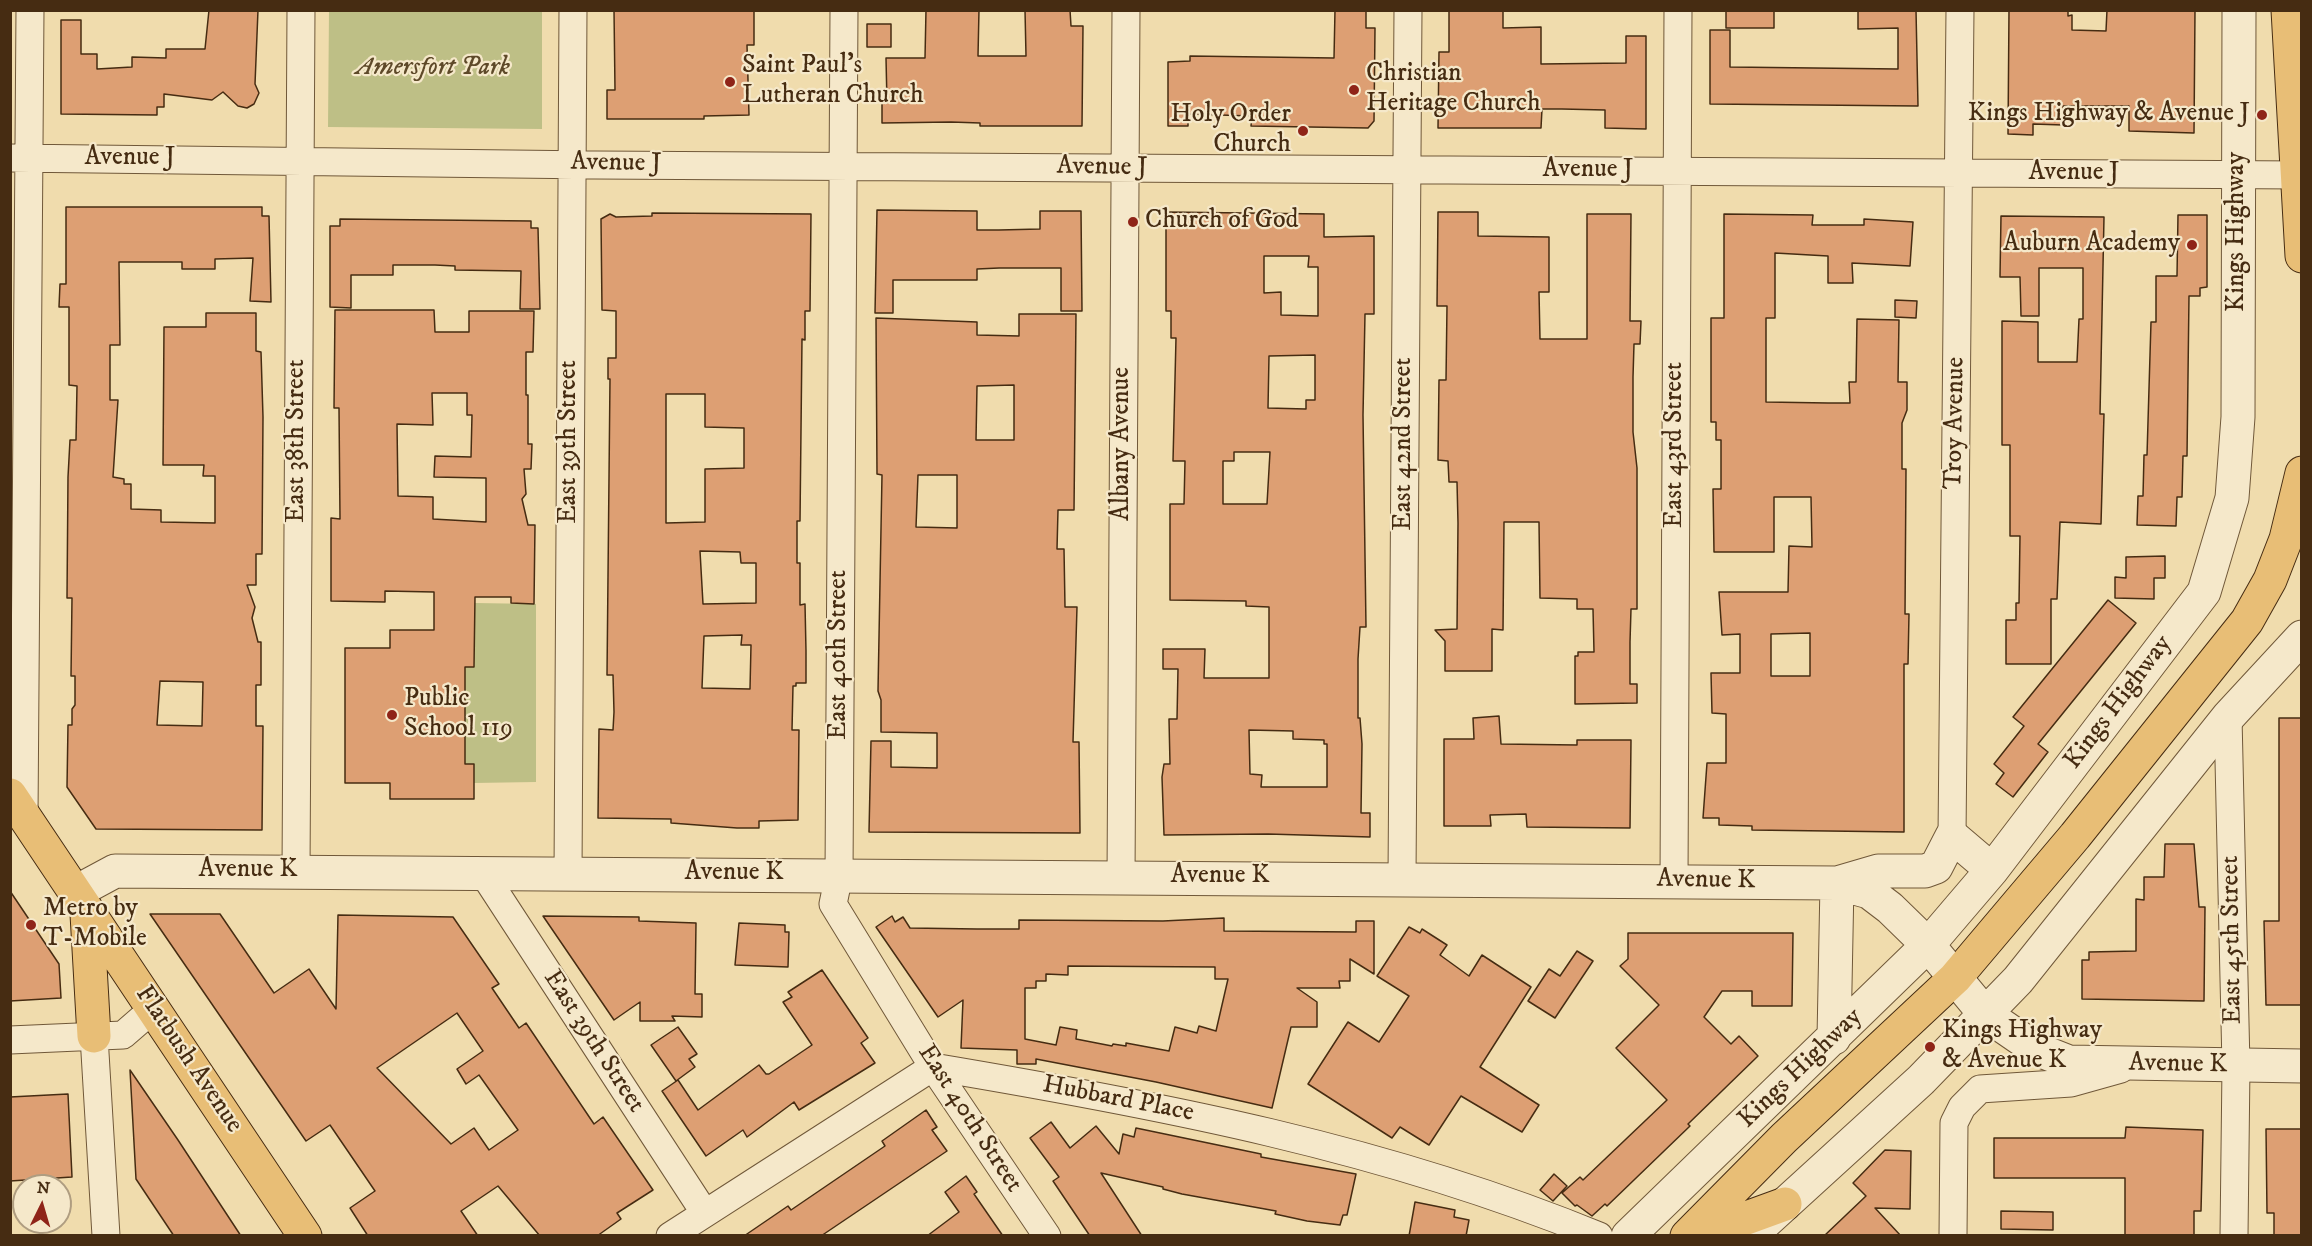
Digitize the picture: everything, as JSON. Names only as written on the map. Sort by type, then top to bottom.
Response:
[{"type":"main road","points":[[2291,18],[2301,256]]},
{"type":"main road","name":"Kings Highway","points":[[1687,1236],[1784,1138],[1955,978],[2075,836],[2247,621],[2270,580],[2286,539],[2301,473]]},
{"type":"main road","name":"Flatbush Avenue","points":[[17,806],[305,1236]]},
{"type":"main road","points":[[82,902],[94,1036]]},
{"type":"main road","points":[[1697,1236],[1785,1204]]},
{"type":"street","points":[[17,806],[19,158],[30,10]]},
{"type":"street","name":"East 38th Street","points":[[296,871],[301,10]]},
{"type":"street","name":"East 39th Street","points":[[568,874],[573,10]]},
{"type":"street","name":"East 40th Street","points":[[844,10],[839,875],[833,904],[933,1067],[1047,1236]]},
{"type":"street","name":"Albany Avenue","points":[[1121,877],[1126,10]]},
{"type":"street","name":"East 42nd Street","points":[[1402,878],[1408,10]]},
{"type":"street","name":"East 43rd Street","points":[[1674,880],[1678,10]]},
{"type":"street","name":"Troy Avenue","points":[[1952,836],[1960,10]]},
{"type":"street","name":"Kings Highway","points":[[1628,1236],[1928,945],[1992,870],[2204,592],[2232,498],[2237,428],[2239,10]]},
{"type":"street","name":"Avenue J","points":[[19,158],[843,166],[2299,175]]},
{"type":"street","points":[[1750,1236],[1921,1080],[2025,972],[2228,717],[2301,637]]},
{"type":"street","name":"East 45th Street","points":[[2228,717],[2236,1066],[2234,1236]]},
{"type":"street","points":[[1834,1038],[1837,883],[1878,871],[1925,871],[1936,867],[1952,836],[1992,870]]},
{"type":"street","name":"Avenue K","points":[[82,902],[115,871],[1402,878],[1837,883],[1869,892],[1928,945],[1985,1014],[2036,1049],[2069,1062],[2301,1066]]},
{"type":"street","name":"East 39th Street","points":[[483,873],[704,1212]]},
{"type":"street","points":[[10,1040],[123,1035],[153,1009]]},
{"type":"street","points":[[94,1036],[106,1236]]},
{"type":"street","points":[[1953,1236],[1954,1123],[1962,1107],[1980,1089],[2071,1083],[2139,1065]]},
{"type":"street","points":[[670,1236],[704,1212],[933,1067]]},
{"type":"street","name":"Hubbard Place","points":[[933,1067],[1077,1091],[1223,1120],[1344,1150],[1469,1188],[1599,1236]]},
{"type":"green space","name":"Amersfort Park","points":[[329,11],[542,11],[542,129],[328,127]]},
{"type":"green space","points":[[475,603],[536,604],[536,782],[474,783],[474,764],[465,764],[465,667],[474,667]]},
{"type":"building","points":[[209,10],[258,10],[255,84],[259,93],[254,104],[247,108],[238,106],[223,92],[212,100],[164,94],[164,107],[157,107],[157,115],[61,114],[61,20],[81,20],[81,54],[97,54],[97,69],[132,67],[132,57],[166,58],[166,49],[205,49]]},
{"type":"building","points":[[614,10],[754,10],[754,45],[747,45],[749,115],[704,116],[704,119],[607,119],[607,90],[615,90]]},
{"type":"building","points":[[926,10],[979,10],[978,56],[1026,56],[1025,10],[1070,10],[1071,26],[1083,26],[1082,126],[980,126],[980,123],[951,122],[882,123],[882,103],[887,103],[886,58],[925,58]]},
{"type":"building","points":[[1335,10],[1366,10],[1366,28],[1375,28],[1374,121],[1368,128],[1251,126],[1252,116],[1188,114],[1188,126],[1168,126],[1168,62],[1190,61],[1190,56],[1334,58]]},
{"type":"building","points":[[1449,10],[1503,10],[1503,28],[1541,27],[1541,64],[1626,63],[1626,36],[1646,36],[1646,129],[1605,128],[1605,110],[1562,109],[1542,109],[1541,128],[1438,128],[1439,52],[1449,52]]},
{"type":"building","points":[[1916,10],[1918,106],[1710,104],[1710,30],[1730,30],[1730,67],[1898,69],[1898,28],[1858,29],[1858,11]]},
{"type":"building","points":[[2009,10],[2068,10],[2068,16],[2072,15],[2072,30],[2106,31],[2107,10],[2195,10],[2194,133],[2129,131],[2129,106],[2063,106],[2063,125],[2033,124],[2033,135],[2008,134]]},
{"type":"building","points":[[1726,11],[1774,11],[1774,28],[1726,28]]},
{"type":"building","points":[[867,24],[891,24],[891,47],[867,47]]},
{"type":"building","points":[[66,207],[262,207],[262,216],[269,216],[271,302],[250,301],[253,258],[215,259],[215,269],[182,269],[182,262],[119,262],[120,345],[110,345],[110,400],[118,400],[113,477],[124,479],[124,484],[131,484],[131,509],[161,510],[161,522],[215,523],[215,476],[203,476],[204,465],[163,465],[164,327],[206,327],[206,313],[256,313],[256,351],[261,352],[263,417],[262,554],[256,554],[256,585],[247,585],[255,607],[252,618],[258,642],[261,642],[261,685],[256,685],[256,726],[263,726],[262,830],[96,829],[67,787],[68,725],[72,725],[72,709],[75,705],[75,676],[71,676],[72,598],[67,598],[68,477],[70,440],[76,440],[77,386],[69,385],[69,307],[59,307],[60,284],[66,284]],"holes":[[[160,681],[203,682],[202,726],[157,725]]]},
{"type":"building","points":[[877,210],[977,211],[977,230],[1040,229],[1040,211],[1081,211],[1082,311],[1061,311],[1061,268],[999,268],[977,269],[977,280],[893,280],[893,313],[875,313]]},
{"type":"building","points":[[1166,212],[1324,214],[1324,237],[1374,236],[1374,314],[1365,314],[1363,415],[1366,627],[1360,627],[1358,659],[1358,718],[1360,718],[1362,744],[1361,813],[1370,813],[1370,837],[1268,834],[1164,835],[1162,777],[1164,764],[1170,764],[1169,719],[1177,719],[1178,669],[1163,669],[1163,649],[1205,649],[1204,678],[1269,678],[1269,607],[1246,606],[1246,601],[1170,600],[1170,504],[1184,504],[1185,461],[1173,461],[1176,338],[1171,338],[1171,311],[1166,311]],"holes":[[[1264,256],[1309,256],[1308,267],[1318,267],[1318,316],[1281,315],[1281,292],[1264,293]],[[1315,355],[1315,400],[1306,400],[1306,409],[1268,408],[1269,356]],[[1234,452],[1270,452],[1267,504],[1223,504],[1223,461],[1234,461]],[[1249,730],[1293,731],[1293,739],[1324,740],[1324,744],[1327,744],[1327,787],[1261,787],[1262,775],[1250,774]]]},
{"type":"building","points":[[1438,212],[1478,212],[1478,236],[1549,237],[1549,292],[1539,292],[1540,339],[1587,339],[1587,214],[1631,214],[1630,321],[1641,321],[1640,344],[1634,344],[1633,432],[1637,468],[1637,609],[1631,609],[1630,642],[1630,684],[1637,684],[1637,703],[1575,704],[1575,656],[1578,656],[1578,652],[1594,652],[1593,609],[1577,609],[1577,599],[1540,598],[1539,522],[1504,522],[1503,630],[1492,629],[1492,671],[1445,671],[1445,641],[1435,630],[1457,629],[1458,523],[1457,482],[1449,482],[1448,461],[1438,460],[1439,380],[1446,380],[1447,306],[1437,306]]},
{"type":"building","points":[[652,213],[811,214],[810,311],[805,311],[805,340],[802,339],[800,521],[797,521],[800,605],[805,604],[806,683],[796,683],[796,686],[793,686],[792,730],[799,730],[798,820],[759,821],[759,828],[737,828],[671,823],[671,819],[598,818],[599,729],[613,730],[614,712],[613,675],[607,675],[610,379],[608,379],[608,358],[616,358],[616,311],[602,310],[601,219],[610,214],[616,217],[652,216]],"holes":[[[666,394],[705,394],[705,427],[744,428],[744,468],[705,469],[705,522],[666,523]],[[700,551],[740,552],[741,563],[756,563],[756,603],[703,604]],[[742,635],[741,645],[751,645],[750,689],[702,688],[704,636]]]},
{"type":"building","points":[[1724,214],[1813,215],[1812,225],[1864,225],[1864,219],[1913,222],[1910,266],[1852,263],[1853,283],[1828,283],[1828,256],[1775,253],[1775,318],[1766,318],[1766,402],[1828,403],[1850,403],[1849,382],[1856,382],[1857,319],[1899,320],[1898,382],[1907,382],[1907,410],[1902,423],[1902,469],[1906,469],[1905,614],[1909,614],[1908,664],[1904,664],[1904,832],[1752,830],[1752,826],[1719,825],[1719,818],[1703,818],[1707,763],[1726,763],[1726,714],[1712,713],[1711,673],[1740,673],[1740,634],[1722,635],[1719,592],[1788,592],[1789,546],[1812,547],[1811,497],[1774,497],[1774,552],[1714,552],[1713,489],[1721,489],[1721,440],[1716,440],[1716,422],[1711,422],[1711,318],[1724,318]],"holes":[[[1810,633],[1810,676],[1771,676],[1771,634]]]},
{"type":"building","points":[[2178,215],[2207,215],[2207,287],[2200,288],[2200,296],[2189,296],[2187,456],[2183,456],[2182,497],[2177,497],[2176,526],[2137,525],[2138,496],[2143,496],[2144,455],[2147,455],[2151,322],[2156,322],[2156,276],[2177,276]]},
{"type":"building","points":[[2001,216],[2104,217],[2100,414],[2104,414],[2101,524],[2060,522],[2057,599],[2051,599],[2051,664],[2006,664],[2006,620],[2016,620],[2016,603],[2019,603],[2020,536],[2010,536],[2010,445],[2002,445],[2002,321],[2038,322],[2038,362],[2077,362],[2079,319],[2083,319],[2083,268],[2039,268],[2039,316],[2021,316],[2020,277],[2000,277]]},
{"type":"building","points":[[340,219],[531,221],[531,228],[538,228],[540,309],[520,309],[521,271],[455,270],[455,266],[435,265],[393,265],[393,275],[351,275],[351,308],[330,307],[330,226],[340,226]]},
{"type":"building","points":[[1895,300],[1917,301],[1916,318],[1895,317]]},
{"type":"building","points":[[335,310],[434,310],[435,332],[469,332],[469,311],[534,311],[533,352],[526,352],[528,444],[532,444],[531,469],[524,469],[526,494],[522,499],[528,525],[535,525],[534,604],[511,603],[511,597],[475,597],[474,667],[465,667],[465,764],[474,764],[474,799],[390,799],[390,783],[345,783],[345,648],[390,648],[390,630],[434,630],[434,592],[385,591],[385,602],[331,601],[331,518],[340,519],[339,408],[334,408]],"holes":[[[432,393],[467,393],[467,415],[472,415],[471,457],[435,456],[434,477],[486,478],[486,522],[433,519],[433,497],[398,496],[397,424],[433,425]]]},
{"type":"building","points":[[1019,314],[1076,314],[1074,510],[1058,510],[1057,549],[1064,549],[1065,607],[1077,607],[1073,742],[1079,742],[1080,833],[869,832],[871,741],[891,741],[891,767],[937,768],[937,733],[881,732],[881,700],[878,691],[882,475],[877,474],[876,318],[977,322],[977,335],[1019,336]],"holes":[[[1014,385],[1014,440],[976,440],[977,386]],[[918,475],[957,475],[957,528],[916,527]]]},
{"type":"building","points":[[2165,556],[2165,578],[2154,578],[2154,599],[2115,598],[2115,577],[2126,578],[2126,557]]},
{"type":"building","points":[[2108,600],[2136,623],[2038,744],[2048,752],[2013,797],[1996,784],[2004,773],[1994,764],[2024,726],[2013,717]]},
{"type":"building","points":[[1499,716],[1501,744],[1577,745],[1577,740],[1631,740],[1630,828],[1527,827],[1526,814],[1490,815],[1491,826],[1444,826],[1444,739],[1474,739],[1473,718]]},
{"type":"building","points":[[2279,718],[2301,718],[2301,1005],[2266,1005],[2264,921],[2279,921]]},
{"type":"building","points":[[2165,844],[2194,844],[2199,907],[2205,907],[2204,1001],[2082,999],[2082,960],[2089,960],[2089,952],[2136,951],[2136,899],[2144,900],[2144,877],[2164,877]]},
{"type":"building","points":[[10,891],[59,964],[61,998],[10,1001]]},
{"type":"building","points":[[150,914],[220,914],[274,993],[309,969],[336,1009],[338,915],[453,917],[499,984],[492,988],[519,1028],[526,1023],[594,1124],[603,1117],[653,1190],[617,1213],[621,1219],[597,1236],[540,1236],[498,1186],[461,1211],[478,1236],[368,1236],[350,1208],[375,1191],[330,1125],[306,1141]],"holes":[[[457,1013],[483,1051],[457,1069],[466,1084],[479,1075],[518,1130],[489,1150],[474,1128],[451,1144],[377,1068]]]},
{"type":"building","points":[[543,916],[639,917],[639,921],[696,923],[695,994],[702,994],[702,1017],[672,1016],[675,1021],[640,1021],[640,1002],[614,1020]]},
{"type":"building","points":[[892,916],[895,922],[903,917],[910,928],[977,929],[1019,929],[1019,920],[1163,921],[1224,918],[1224,931],[1356,932],[1356,921],[1374,921],[1374,974],[1350,959],[1350,981],[1339,981],[1340,988],[1297,988],[1317,1002],[1317,1027],[1291,1027],[1272,1108],[1156,1082],[1036,1059],[1036,1064],[1017,1064],[1017,1050],[961,1048],[963,1000],[938,1017],[876,927]],"holes":[[[1068,966],[1215,967],[1215,979],[1228,979],[1216,1031],[1199,1026],[1197,1033],[1175,1027],[1169,1051],[1126,1043],[1126,1046],[1113,1044],[1112,1046],[1076,1039],[1077,1030],[1060,1027],[1056,1045],[1025,1039],[1025,988],[1036,988],[1036,981],[1046,981],[1046,974],[1068,975]]]},
{"type":"building","points":[[739,923],[785,925],[785,932],[789,932],[788,967],[735,965]]},
{"type":"building","points":[[1409,927],[1420,933],[1422,929],[1447,945],[1440,955],[1469,976],[1482,955],[1531,987],[1480,1067],[1539,1105],[1522,1132],[1461,1096],[1429,1145],[1400,1127],[1392,1138],[1308,1084],[1348,1022],[1379,1042],[1409,996],[1377,976]]},
{"type":"building","points":[[1628,933],[1793,933],[1792,1006],[1752,1006],[1752,991],[1722,991],[1704,1017],[1731,1044],[1739,1036],[1758,1056],[1607,1206],[1605,1204],[1592,1216],[1577,1205],[1575,1206],[1562,1193],[1580,1177],[1583,1180],[1667,1100],[1616,1048],[1659,1005],[1620,966],[1628,959]]},
{"type":"building","points":[[1577,951],[1593,961],[1555,1018],[1528,1001],[1549,969],[1560,976]]},
{"type":"building","points":[[822,970],[868,1038],[861,1043],[875,1063],[799,1110],[794,1102],[747,1137],[743,1130],[706,1156],[662,1091],[678,1080],[698,1110],[759,1065],[766,1074],[769,1074],[812,1045],[783,1002],[792,997],[788,992]]},
{"type":"building","points":[[678,1027],[697,1054],[689,1059],[695,1067],[676,1081],[651,1045]]},
{"type":"building","points":[[130,1070],[241,1236],[174,1236],[136,1179]]},
{"type":"building","points":[[68,1094],[72,1174],[12,1174],[12,1181],[10,1181],[10,1097]]},
{"type":"building","points":[[926,1110],[937,1127],[932,1130],[947,1151],[821,1236],[744,1236],[788,1206],[791,1210],[885,1146],[882,1141]]},
{"type":"building","points":[[1051,1122],[1070,1148],[1096,1126],[1119,1154],[1123,1134],[1134,1137],[1136,1128],[1261,1154],[1261,1157],[1356,1174],[1347,1215],[1343,1215],[1340,1225],[1307,1221],[1275,1214],[1276,1211],[1182,1194],[1163,1189],[1163,1187],[1101,1173],[1142,1236],[1090,1236],[1053,1181],[1059,1177],[1030,1138]]},
{"type":"building","points":[[2126,1127],[2203,1130],[2201,1211],[2194,1211],[2194,1236],[2125,1236],[2125,1178],[1994,1178],[1994,1138],[2125,1138]]},
{"type":"building","points":[[2266,1129],[2301,1129],[2301,1236],[2274,1236],[2274,1213],[2267,1213]]},
{"type":"building","points":[[1885,1150],[1911,1151],[1910,1209],[1875,1208],[1901,1236],[1824,1236],[1866,1196],[1853,1183]]},
{"type":"building","points":[[1554,1174],[1567,1186],[1553,1201],[1540,1190]]},
{"type":"building","points":[[966,1176],[977,1192],[974,1194],[1003,1236],[927,1236],[959,1212],[945,1192]]},
{"type":"building","points":[[1415,1202],[1455,1210],[1454,1217],[1469,1220],[1466,1236],[1409,1236]]},
{"type":"building","points":[[2001,1211],[2053,1212],[2053,1230],[2001,1229]]},
{"type":"place","name":"Saint Paul's Lutheran Church","points":[[730,82]]},
{"type":"place","name":"Christian Heritage Church","points":[[1354,90]]},
{"type":"place","name":"Kings Highway & Avenue J","points":[[2262,115]]},
{"type":"place","name":"Holy Order Church","points":[[1303,131]]},
{"type":"place","name":"Church of God","points":[[1133,222]]},
{"type":"place","name":"Auburn Academy","points":[[2192,245]]},
{"type":"place","name":"Public School 119","points":[[392,715]]},
{"type":"place","name":"Metro by T-Mobile","points":[[31,925]]},
{"type":"place","name":"Kings Highway & Avenue K","points":[[1930,1047]]}]
